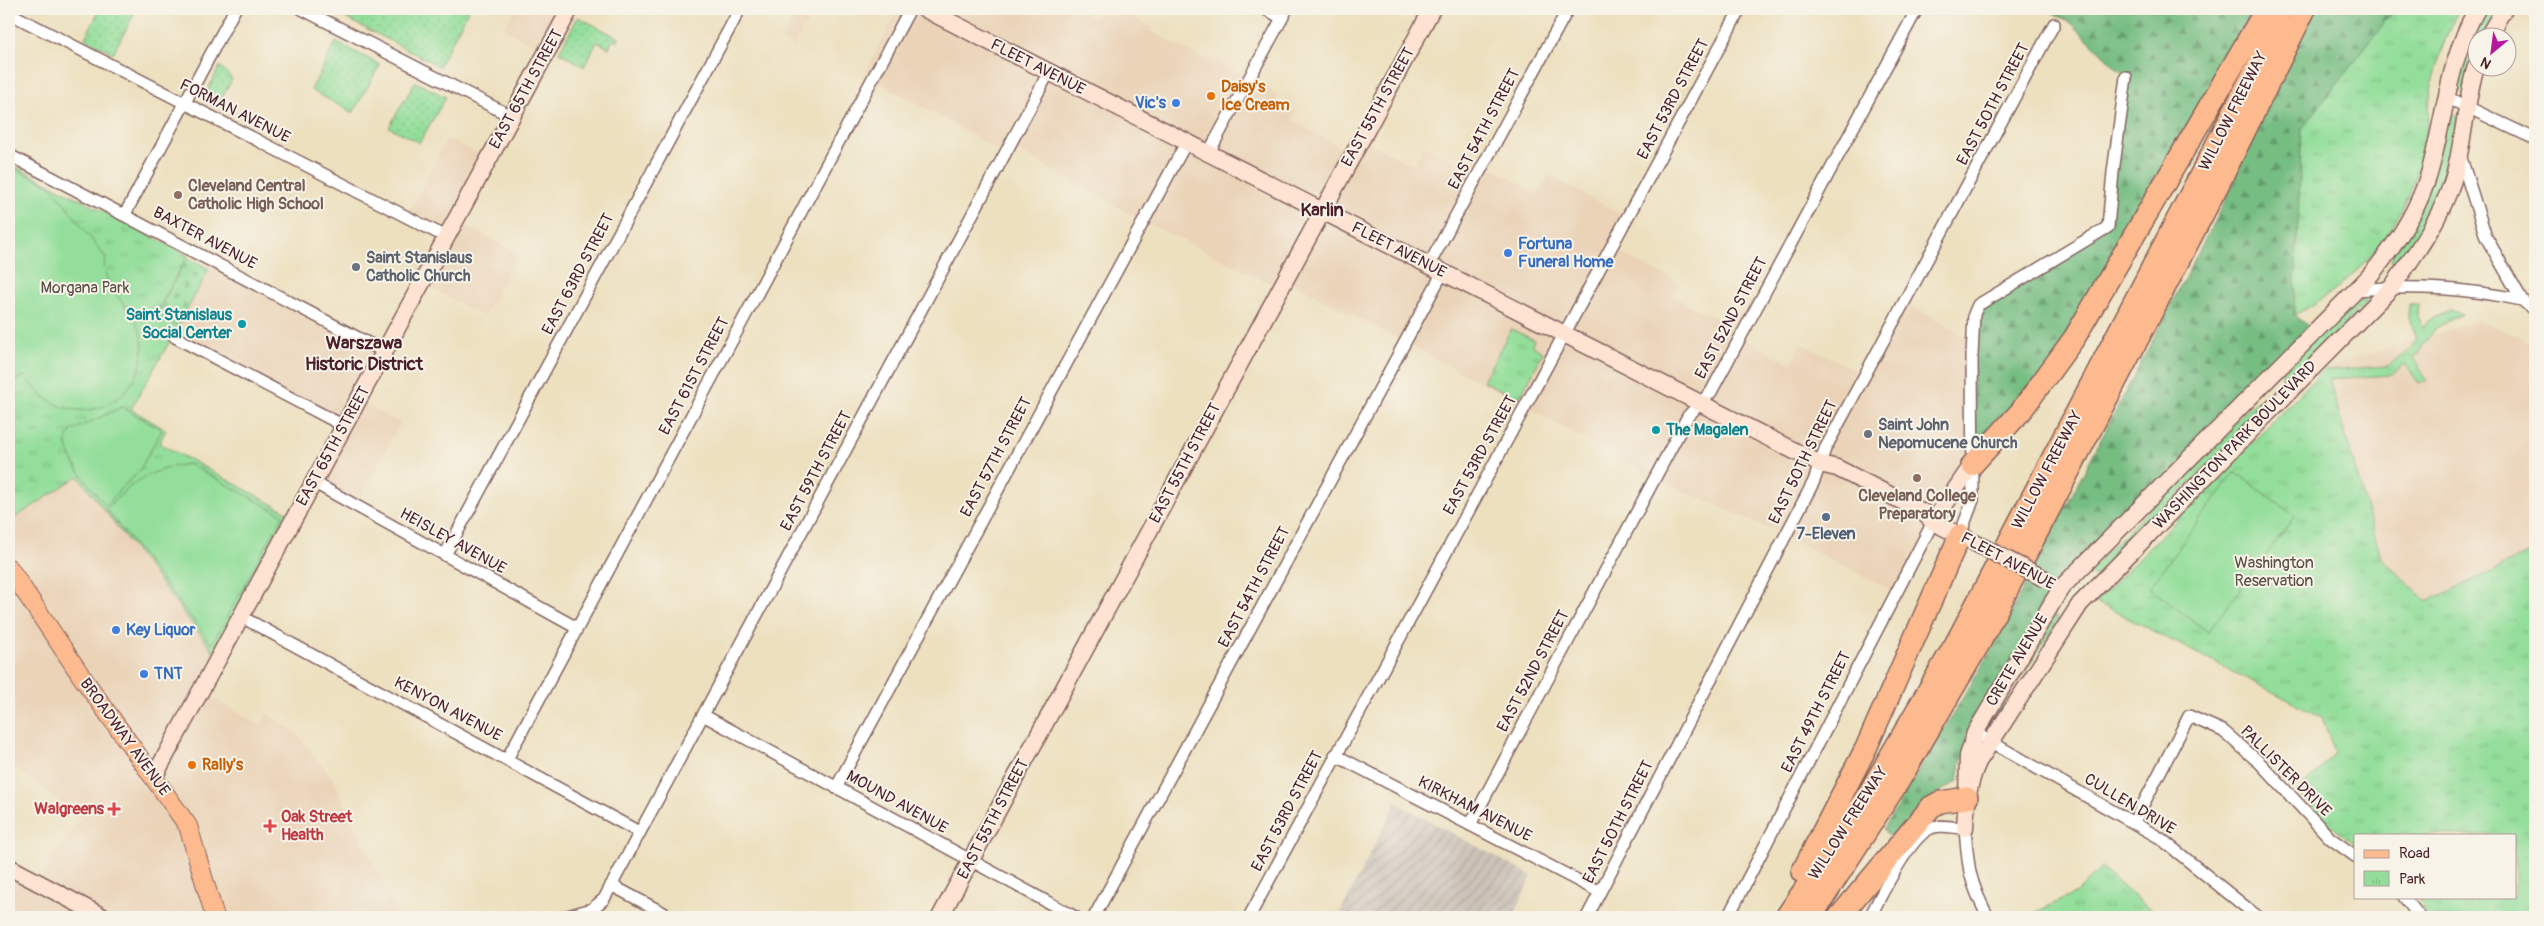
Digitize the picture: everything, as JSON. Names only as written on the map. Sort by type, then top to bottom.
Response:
[{"type":"highway","points":[[1972,465],[2021,411],[2075,337],[2266,9]]},
{"type":"highway","name":"WILLOW FREEWAY","points":[[1786,917],[1869,793],[1957,641],[2255,69],[2281,9]]},
{"type":"highway","name":"WILLOW FREEWAY","points":[[1811,917],[1900,779],[1979,644],[2219,183],[2305,9]]},
{"type":"highway","points":[[1778,917],[1866,748],[1966,539]]},
{"type":"highway","points":[[1839,917],[1931,807],[1940,802],[1967,798]]},
{"type":"main road","name":"BROADWAY AVENUE","points":[[9,568],[188,826],[215,917]]},
{"type":"street","points":[[125,214],[236,9]]},
{"type":"street","points":[[302,9],[511,116]]},
{"type":"street","name":"EAST 65TH STREET","points":[[154,777],[570,9]]},
{"type":"street","name":"EAST 63RD STREET","points":[[445,555],[740,9]]},
{"type":"street","name":"EAST 61ST STREET","points":[[506,759],[910,9]]},
{"type":"street","name":"FLEET AVENUE","points":[[925,9],[1820,464],[1833,476],[1911,516],[1919,520],[1933,522],[2045,579],[2061,588],[2080,604]]},
{"type":"street","points":[[1208,154],[1285,13],[1265,9]]},
{"type":"street","name":"EAST 55TH STREET","points":[[940,917],[1432,9]]},
{"type":"street","name":"EAST 54TH STREET","points":[[1094,917],[1436,269],[1568,9]]},
{"type":"street","name":"EAST 53RD STREET","points":[[1249,917],[1740,9]]},
{"type":"street","name":"EAST 52ND STREET","points":[[1470,825],[1688,416],[1711,392],[1917,9]]},
{"type":"street","name":"WASHINGTON PARK BOULEVARD","points":[[2061,588],[2378,266],[2419,201],[2434,156],[2456,54],[2477,9]]},
{"type":"street","points":[[2493,28],[2504,9]]},
{"type":"street","name":"FORMAN AVENUE","points":[[9,13],[446,237]]},
{"type":"street","name":"EAST 50TH STREET","points":[[1587,917],[1814,481],[1825,449],[2054,24]]},
{"type":"street","name":"EAST 59TH STREET","points":[[564,917],[592,909],[604,899],[1049,72]]},
{"type":"street","points":[[1966,539],[1973,500],[1974,314],[1978,305],[2108,227],[2113,172],[2126,77]]},
{"type":"street","name":"WASHINGTON PARK BOULEVARD","points":[[2080,604],[2392,287],[2432,227],[2453,180],[2474,78]]},
{"type":"street","points":[[2446,97],[2535,139]]},
{"type":"street","name":"EAST 57TH STREET","points":[[836,788],[1186,143]]},
{"type":"street","name":"WASHINGTON PARK BOULEVARD","points":[[2459,153],[2486,237],[2522,300],[2535,310]]},
{"type":"street","name":"BAXTER AVENUE","points":[[9,156],[125,214],[385,352]]},
{"type":"street","name":"WASHINGTON PARK BOULEVARD","points":[[2355,290],[2431,286],[2488,293],[2522,300]]},
{"type":"street","points":[[175,337],[344,426]]},
{"type":"street","points":[[1933,522],[1972,465]]},
{"type":"street","name":"HEISLEY AVENUE","points":[[313,482],[577,628]]},
{"type":"street","name":"EAST 49TH STREET","points":[[1728,917],[1933,522]]},
{"type":"street","name":"CRETE AVENUE","points":[[1967,798],[1968,756],[1975,733],[2061,588]]},
{"type":"street","name":"CRETE AVENUE","points":[[1967,798],[1971,777],[1990,742],[2080,604]]},
{"type":"street","name":"KENYON AVENUE","points":[[240,616],[639,832]]},
{"type":"street","name":"MOUND AVENUE","points":[[703,715],[1076,917]]},
{"type":"street","name":"PALLISTER DRIVE","points":[[2134,822],[2189,716],[2223,731],[2260,763],[2330,838],[2354,855]]},
{"type":"street","name":"CULLEN DRIVE","points":[[1975,733],[2160,838],[2258,917]]},
{"type":"street","name":"KIRKHAM AVENUE","points":[[1336,755],[1600,892]]},
{"type":"street","points":[[1967,798],[1968,871],[1973,889],[1988,917]]},
{"type":"street","points":[[1870,917],[1897,865],[1928,829],[1933,827],[1966,828]]},
{"type":"street","points":[[9,868],[83,913],[103,917]]},
{"type":"street","points":[[612,885],[671,917]]},
{"type":"street","points":[[2405,898],[2420,917]]},
{"type":"shaded area","points":[[515,9],[570,9],[547,51],[504,29]]},
{"type":"shaded area","points":[[777,9],[814,9],[794,47],[781,41],[793,18]]},
{"type":"shaded area","points":[[878,9],[1076,9],[1094,18],[1099,9],[1117,9],[1151,27],[1150,31],[1207,61],[1209,56],[1278,95],[1275,99],[1296,112],[1292,120],[1352,154],[1361,138],[1413,166],[1424,145],[1477,175],[1484,163],[1538,194],[1550,175],[1627,218],[1611,248],[1679,283],[1673,297],[1743,332],[1741,337],[1791,364],[1801,343],[1865,375],[1905,302],[1973,340],[1987,445],[1896,593],[1785,536],[1655,478],[1525,406],[1285,279],[1280,288],[1143,221],[1010,146],[1005,154],[865,74],[894,17]]},
{"type":"shaded area","points":[[447,138],[488,159],[456,220],[518,254],[484,317],[422,283],[446,238],[406,217]]},
{"type":"shaded area","points":[[9,163],[188,255],[156,314],[178,326],[213,261],[385,352],[358,400],[400,423],[356,505],[313,482],[344,427],[172,336],[131,409],[166,430],[159,443],[289,513],[226,661],[208,695],[261,726],[267,714],[295,731],[333,779],[398,917],[9,917],[9,867],[37,882],[81,818],[9,763]]},
{"type":"shaded area","points":[[2478,320],[2535,344],[2535,550],[2427,602],[2381,557],[2326,368]]},
{"type":"shaded area","points":[[1396,803],[1532,876],[1513,917],[1338,917]]},
{"type":"green space","points":[[100,9],[131,9],[136,11],[113,53],[85,38]]},
{"type":"green space","points":[[336,9],[469,9],[439,66],[334,12]]},
{"type":"green space","points":[[2046,9],[2266,9],[2075,337],[1972,465],[1974,314],[2103,231],[2126,77],[2070,22]]},
{"type":"green space","points":[[2307,9],[2395,9],[2302,129],[2294,315],[2314,331],[2073,575],[1961,762],[1958,781],[1936,794],[1894,840],[1883,830],[1991,651],[2231,189],[2300,18]]},
{"type":"green space","points":[[2395,9],[2459,9],[2446,39],[2436,70],[2431,91],[2425,144],[2416,177],[2406,202],[2393,226],[2377,248],[2339,286],[2318,302],[2294,315],[2302,129]]},
{"type":"green space","points":[[2484,9],[2498,9],[2487,28],[2476,28]]},
{"type":"green space","points":[[578,17],[619,38],[618,42],[613,40],[609,48],[597,42],[584,67],[559,52]]},
{"type":"green space","points":[[336,42],[380,65],[353,113],[311,90]]},
{"type":"green space","points":[[2466,50],[2466,78],[2468,78],[2464,90],[2457,93],[2454,91],[2457,70]]},
{"type":"green space","points":[[220,66],[232,79],[218,106],[203,99]]},
{"type":"green space","points":[[415,82],[446,97],[419,143],[389,127]]},
{"type":"green space","points":[[2453,114],[2457,117],[2449,169],[2429,222],[2397,267],[2394,266],[2391,259],[2449,115]]},
{"type":"green space","name":"Morgana Park","points":[[9,163],[188,255],[156,314],[178,327],[131,409],[166,430],[159,443],[289,513],[214,652],[78,476],[9,522]]},
{"type":"green space","points":[[9,166],[51,186],[106,258],[104,268],[111,287],[138,325],[143,351],[140,366],[134,379],[125,391],[114,401],[101,407],[86,410],[63,407],[44,397],[24,376],[9,383]]},
{"type":"green space","points":[[187,257],[209,269],[178,327],[156,315]]},
{"type":"green space","points":[[2365,300],[2366,303],[2289,381],[2281,378],[2282,371],[2346,307]]},
{"type":"green space","name":"Washington Reservation","points":[[2409,304],[2418,304],[2417,315],[2423,329],[2427,322],[2450,310],[2462,314],[2434,329],[2413,358],[2427,380],[2419,384],[2405,364],[2391,375],[2329,379],[2381,557],[2427,602],[2535,550],[2535,917],[2426,917],[2418,898],[2516,898],[2516,834],[2354,834],[2354,843],[2329,824],[2297,792],[2335,753],[2322,717],[2096,602],[2325,368],[2326,370],[2388,366],[2410,349],[2417,339],[2408,316]]},
{"type":"green space","points":[[1511,329],[1534,340],[1532,345],[1543,353],[1519,399],[1483,381]]},
{"type":"green space","points":[[2256,400],[2263,408],[2103,572],[2093,577],[2089,571]]},
{"type":"green space","points":[[122,407],[162,430],[138,473],[122,487],[106,506],[75,464],[67,446],[67,438],[71,431]]},
{"type":"green space","points":[[189,464],[283,515],[212,644],[106,509],[124,491],[152,473]]},
{"type":"green space","points":[[2235,472],[2295,516],[2208,632],[2149,588]]},
{"type":"green space","points":[[2053,616],[2057,616],[2058,620],[1989,727],[1985,729]]},
{"type":"green space","points":[[2101,868],[2159,917],[2026,917],[2076,893]]},
{"type":"place","name":"Daisy's Ice Cream","points":[[1211,96]]},
{"type":"place","name":"Vic's","points":[[1176,103]]},
{"type":"place","name":"Cleveland Central Catholic High School","points":[[178,195]]},
{"type":"place","name":"Fortuna Funeral Home","points":[[1508,253]]},
{"type":"place","name":"Saint Stanislaus Catholic Church","points":[[356,267]]},
{"type":"place","name":"Saint Stanislaus Social Center","points":[[242,324]]},
{"type":"place","name":"The Magalen","points":[[1656,430]]},
{"type":"place","name":"Saint John Nepomucene Church","points":[[1868,434]]},
{"type":"place","name":"Cleveland College Preparatory","points":[[1917,478]]},
{"type":"place","name":"7-Eleven","points":[[1826,517]]},
{"type":"place","name":"Key Liquor","points":[[116,630]]},
{"type":"place","name":"TNT","points":[[144,674]]},
{"type":"place","name":"Rally's","points":[[192,765]]},
{"type":"place","name":"Walgreens","points":[[114,809]]},
{"type":"place","name":"Oak Street Health","points":[[270,826]]},
{"type":"district","name":"Karlin","points":[[1322,210]]},
{"type":"district","name":"Warszawa Historic District","points":[[364,353]]}]
